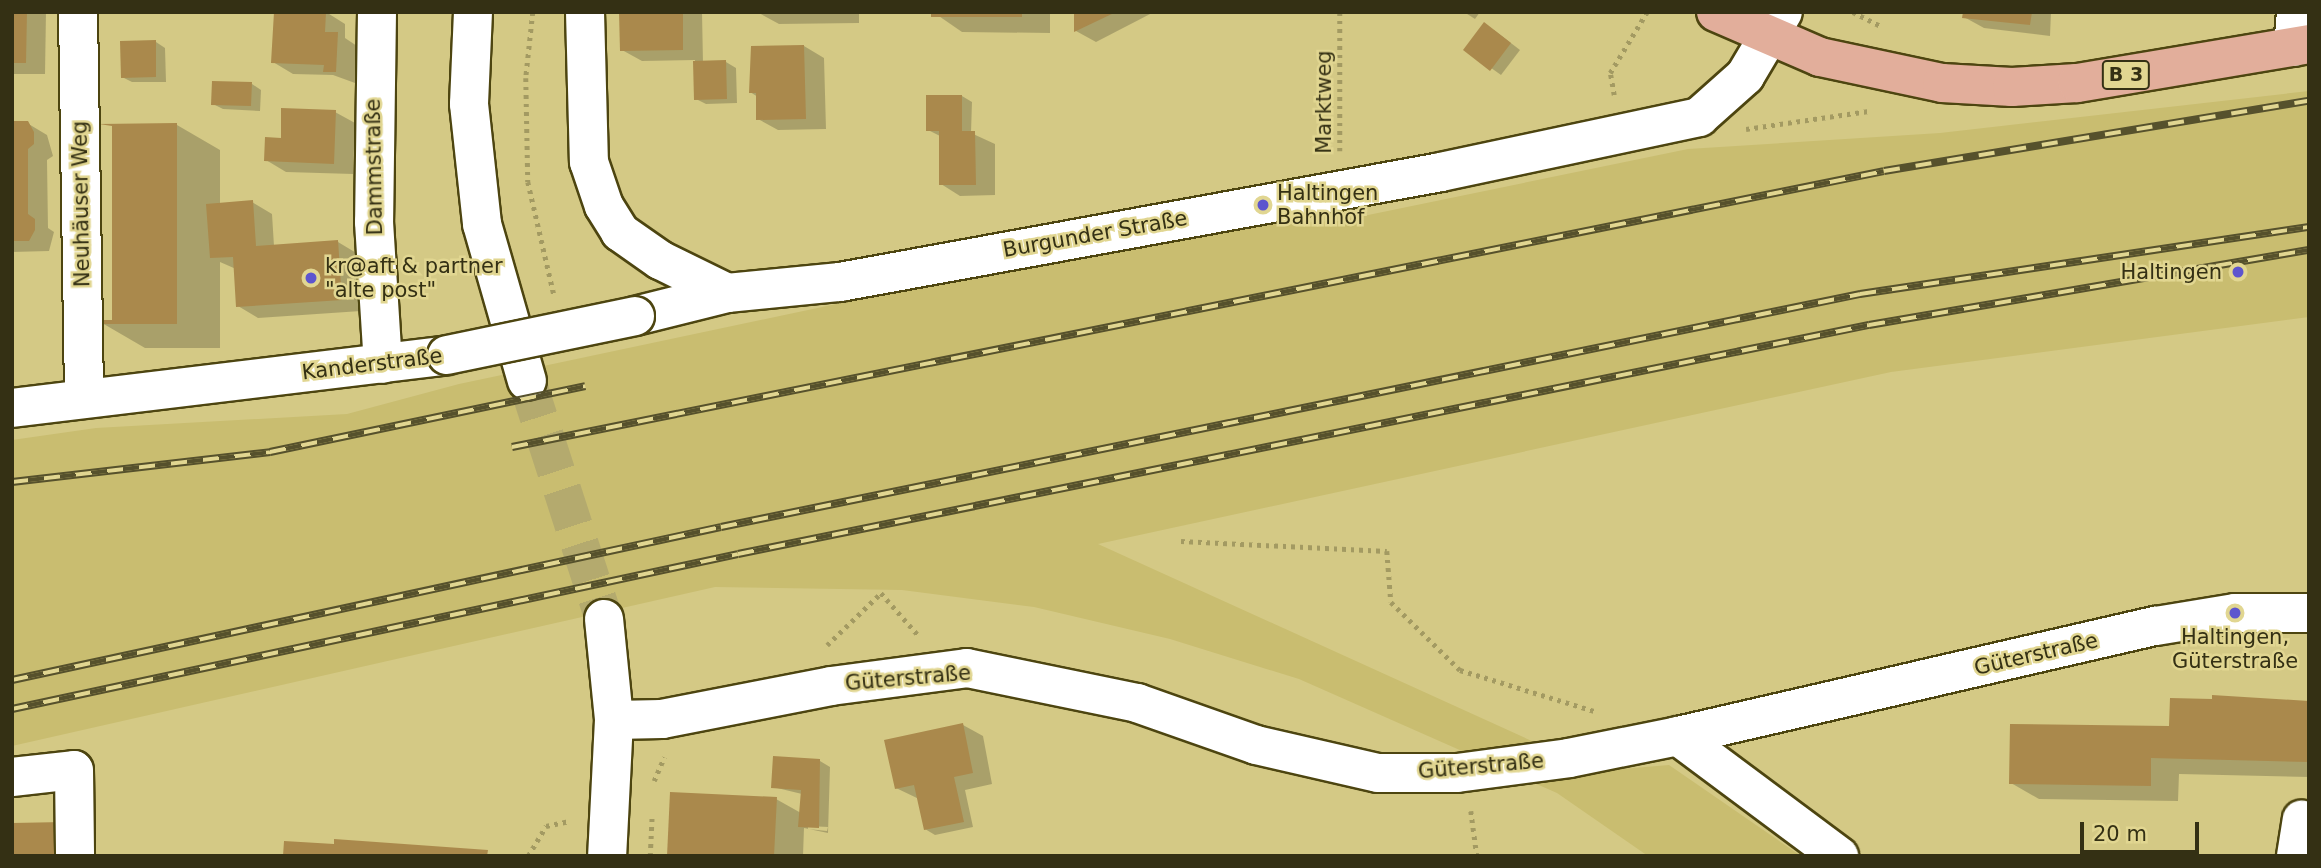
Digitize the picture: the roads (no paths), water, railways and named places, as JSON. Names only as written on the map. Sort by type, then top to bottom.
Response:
[{"type":"main road","name":"B 3","points":[[1716,12],[1777,25],[1867,70],[1942,83],[2012,87],[2077,83],[2299,34]]},
{"type":"street","name":"Neuhäuser Weg","points":[[78,12],[84,396]]},
{"type":"street","name":"Dammstraße","points":[[377,12],[374,222],[383,364]]},
{"type":"street","points":[[474,12],[469,104],[482,225],[527,381]]},
{"type":"street","points":[[585,12],[589,162],[604,206],[621,232],[660,260],[727,293]]},
{"type":"street","name":"Burgunder Straße","points":[[727,293],[841,282],[1340,191],[1699,117],[1745,76],[1777,25]]},
{"type":"street","name":"Kanderstraße","points":[[12,408],[84,396],[447,355],[635,316],[727,293]]},
{"type":"street","name":"Güterstraße","points":[[614,720],[662,719],[831,686],[967,668],[1137,703],[1256,745],[1378,773],[1457,773],[1569,758],[1678,736],[2156,626],[2235,613],[2309,613]]},
{"type":"street","points":[[604,619],[614,720],[607,856]]},
{"type":"street","points":[[1678,736],[1839,856]]},
{"type":"street","points":[[12,777],[74,770],[75,856]]},
{"type":"street","points":[[2296,856],[2302,819]]},
{"type":"tunnel","points":[[527,381],[604,619]]},
{"type":"railway","points":[[512,447],[1884,171],[2309,101]]},
{"type":"railway","points":[[12,680],[721,527],[1860,294],[2309,227]]},
{"type":"railway","points":[[12,709],[738,554],[1869,325],[2309,250]]},
{"type":"railway","points":[[12,482],[270,452],[585,386]]},
{"type":"place","name":"Haltingen Bahnhof","points":[[1263,205]]},
{"type":"place","name":"Haltingen","points":[[2238,272]]},
{"type":"place","name":"kr@aft & partner \"alte post\"","points":[[311,278]]},
{"type":"place","name":"Haltingen, Güterstraße","points":[[2235,613]]}]
